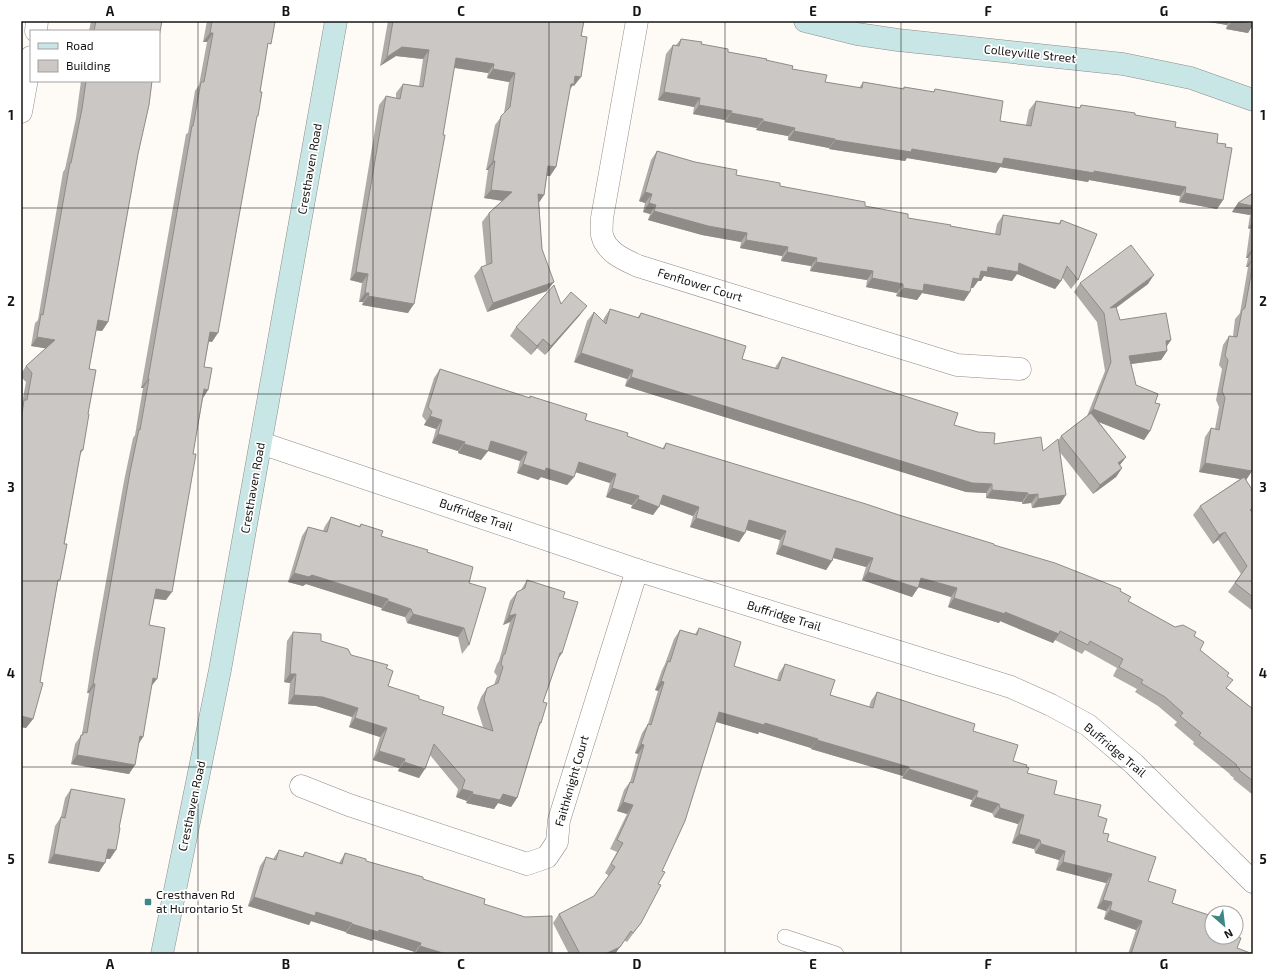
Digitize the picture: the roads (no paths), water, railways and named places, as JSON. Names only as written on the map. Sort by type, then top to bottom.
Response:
[{"type":"street","name":"Cresthaven Road","points":[[162,954],[220,670],[336,21]]},
{"type":"street","name":"Fenflower Court","points":[[637,21],[602,218],[602,235],[608,248],[619,258],[638,266],[957,365],[1020,369]]},
{"type":"street","name":"Colleyville Street","points":[[805,21],[857,34],[898,40],[1123,64],[1191,78],[1253,100]]},
{"type":"street","points":[[21,112],[30,62]]},
{"type":"street","name":"Buffridge Trail","points":[[261,443],[636,570],[1010,687],[1051,705],[1088,725],[1134,764],[1253,882]]},
{"type":"street","name":"Faithknight Court","points":[[301,786],[350,805],[527,864],[547,857],[557,842],[559,820],[636,570]]},
{"type":"lane","points":[[785,937],[836,954]]},
{"type":"place","name":"Cresthaven Rd at Hurontario St","points":[[148,902]]}]
